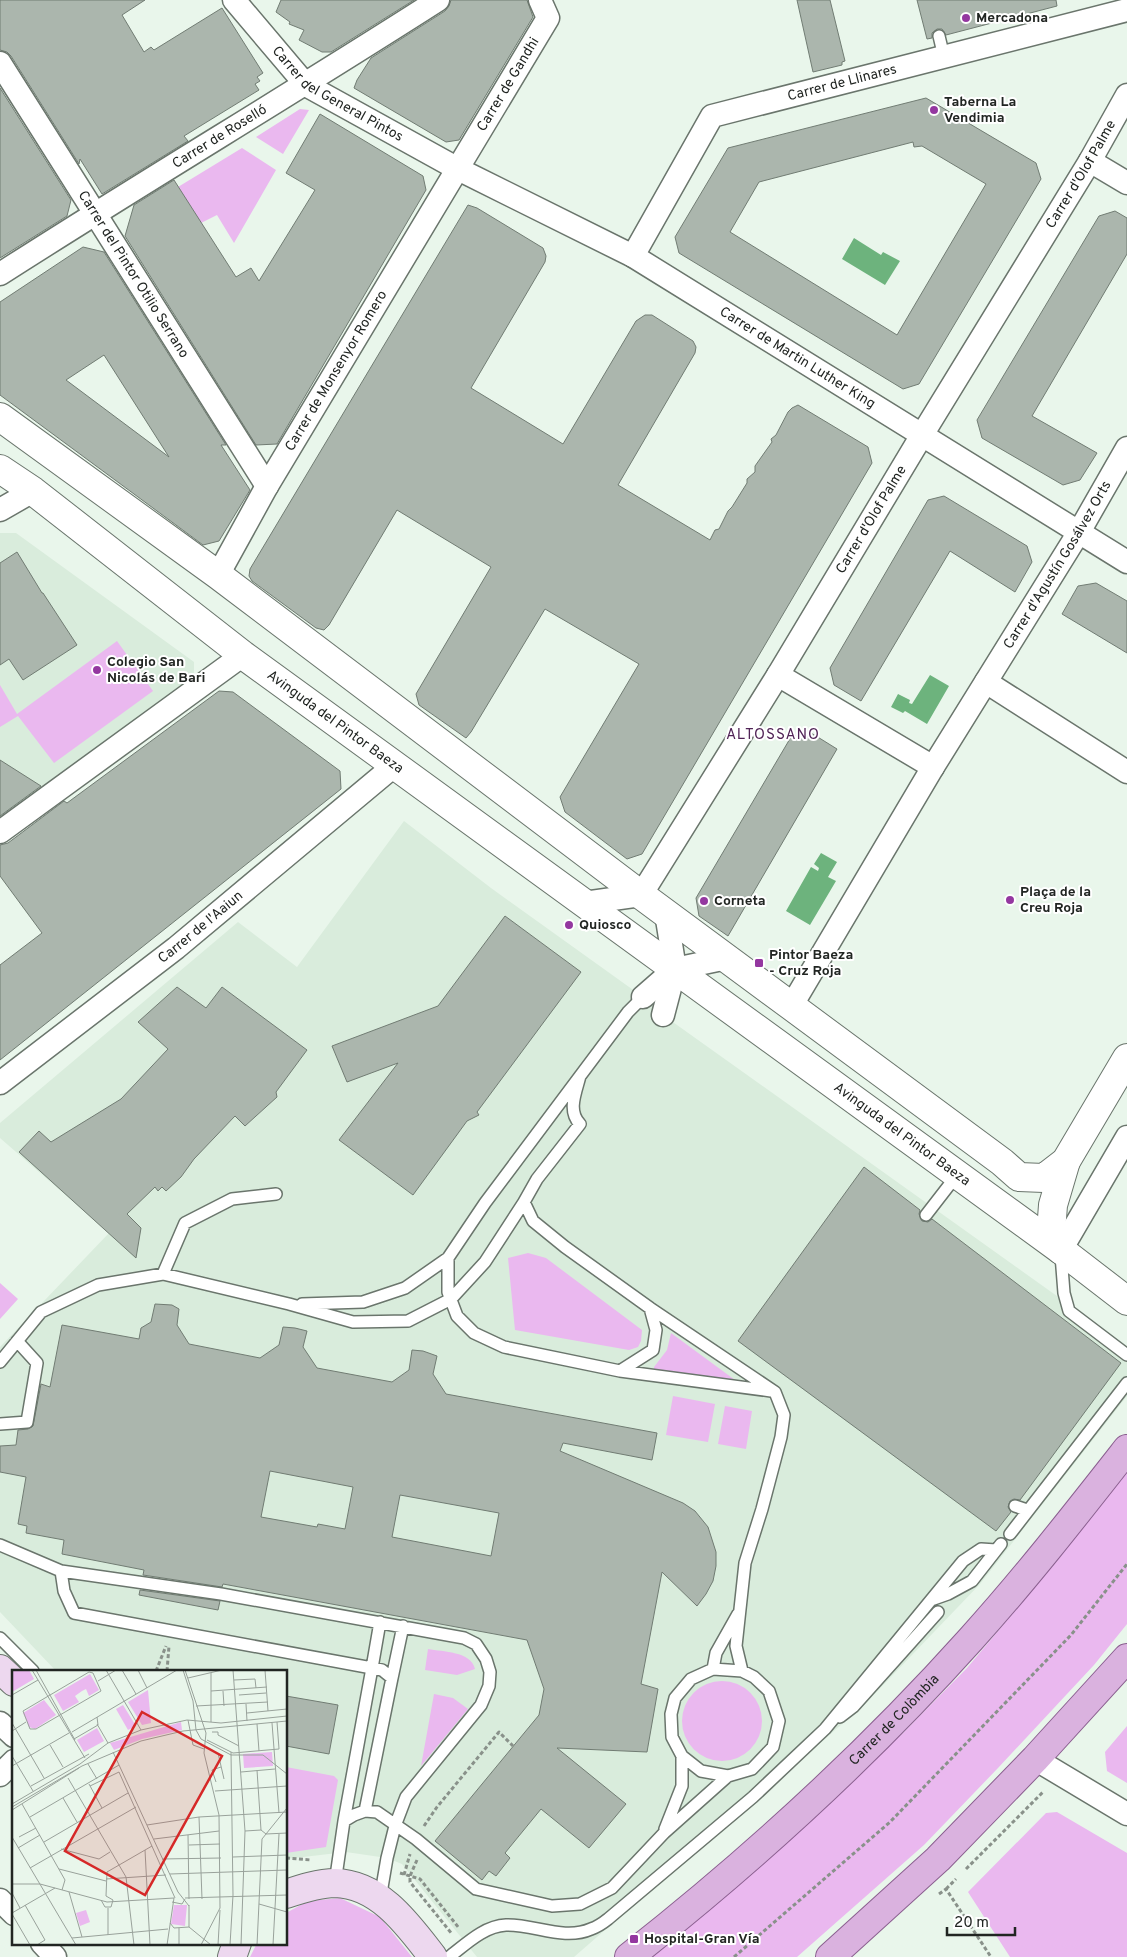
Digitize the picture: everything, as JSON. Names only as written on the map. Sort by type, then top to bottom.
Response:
[{"type":"main road","name":"Carrer de Colòmbia","points":[[629,1957],[744,1862],[850,1765],[976,1633],[1031,1571],[1127,1449]]},
{"type":"main road","points":[[830,1957],[938,1859],[1035,1759],[1127,1658]]},
{"type":"main road","points":[[0,1670],[12,1680]]},
{"type":"main road","points":[[291,1887],[308,1887],[335,1883],[358,1888],[380,1899],[395,1911],[434,1957]]},
{"type":"main road","points":[[232,1957],[237,1944]]},
{"type":"street","name":"Carrer del General Pintos","points":[[234,0],[306,85],[458,169]]},
{"type":"street","name":"Carrer de Roselló","points":[[0,274],[94,214],[306,85],[438,0]]},
{"type":"street","name":"Carrer de Gandhi","points":[[458,169],[548,18],[540,0]]},
{"type":"street","name":"Carrer de Llinares","points":[[633,256],[712,116],[942,47],[1127,10]]},
{"type":"street","name":"Carrer del Pintor Otilio Serrano","points":[[0,63],[267,486]]},
{"type":"street","name":"Carrer d'Olof Palme","points":[[641,895],[778,675],[1090,161],[1127,95]]},
{"type":"street","points":[[1090,161],[1127,183]]},
{"type":"street","name":"Carrer de Martin Luther King","points":[[458,169],[633,256],[1127,562]]},
{"type":"street","name":"Carrer de Monsenyor Romero","points":[[218,575],[267,486],[458,169]]},
{"type":"street","points":[[0,417],[218,575],[641,895],[1002,1162],[1019,1178],[1044,1178],[1066,1160]]},
{"type":"street","name":"Carrer d'Agustín Gosálvez Orts","points":[[986,682],[1079,532],[1127,448]]},
{"type":"street","name":"Avinguda del Pintor Baeza","points":[[0,469],[33,491],[243,655],[1061,1250],[1127,1301]]},
{"type":"street","points":[[0,510],[33,491]]},
{"type":"street","points":[[0,832],[243,655]]},
{"type":"street","points":[[778,675],[933,767]]},
{"type":"street","points":[[792,1005],[933,767],[986,682],[1127,772]]},
{"type":"street","name":"Carrer de l'Aaiun","points":[[0,1083],[176,948],[395,764]]},
{"type":"street","points":[[584,903],[641,895]]},
{"type":"street","points":[[662,1015],[675,969],[666,913]]},
{"type":"street","points":[[643,997],[675,969],[727,958]]},
{"type":"street","points":[[1061,1250],[1051,1232],[1053,1205],[1066,1160],[1127,1058]]},
{"type":"street","points":[[1061,1250],[1127,1137]]},
{"type":"street","points":[[0,1723],[12,1734]]},
{"type":"street","points":[[1035,1759],[1127,1814]]},
{"type":"street","points":[[0,1776],[12,1763]]},
{"type":"street","points":[[43,1944],[56,1957]]},
{"type":"lane","points":[[290,1304],[363,1302],[405,1288],[448,1258],[485,1203],[628,1012],[643,997]]},
{"type":"lane","points":[[0,1362],[41,1312],[98,1284],[163,1274],[290,1304],[353,1322],[408,1321],[451,1300],[485,1262],[537,1180],[580,1124],[575,1119],[572,1108],[580,1076]]},
{"type":"lane","points":[[926,1215],[957,1175]]},
{"type":"lane","points":[[163,1274],[185,1224],[232,1199],[276,1194]]},
{"type":"lane","points":[[524,1202],[533,1221],[565,1247],[650,1308],[775,1392],[784,1415],[781,1437],[745,1563],[736,1646],[742,1671]]},
{"type":"lane","points":[[1061,1250],[1064,1293],[1069,1311],[1127,1355]]},
{"type":"lane","points":[[448,1258],[448,1292],[457,1316],[474,1333],[504,1347],[620,1371],[775,1392]]},
{"type":"lane","points":[[620,1371],[652,1350],[656,1330],[650,1308]]},
{"type":"lane","points":[[0,1424],[27,1422],[37,1363],[17,1341]]},
{"type":"lane","points":[[1010,1534],[1127,1383]]},
{"type":"lane","points":[[1015,1506],[1027,1510]]},
{"type":"lane","points":[[0,1545],[61,1571],[221,1594],[464,1638],[476,1644],[486,1659],[490,1672],[489,1686],[481,1705],[406,1797],[395,1826],[380,1899]]},
{"type":"lane","points":[[449,1957],[486,1930],[505,1925],[559,1933],[591,1930],[608,1919],[753,1797],[824,1728],[963,1561],[981,1549],[998,1547],[972,1581],[948,1594],[931,1600]]},
{"type":"lane","points":[[61,1571],[64,1591],[74,1613],[382,1670],[392,1678]]},
{"type":"lane","points":[[713,1669],[716,1653],[741,1608]]},
{"type":"lane","points":[[824,1728],[853,1707],[938,1612]]},
{"type":"lane","points":[[335,1883],[344,1821],[380,1622]]},
{"type":"lane","points":[[366,1811],[402,1626]]},
{"type":"lane","points":[[0,1638],[31,1670]]},
{"type":"lane","points":[[344,1821],[366,1811],[377,1812],[416,1839],[476,1889],[552,1906],[580,1904],[612,1888],[664,1833],[728,1776],[752,1769],[773,1747],[779,1721],[769,1691],[754,1677],[742,1671],[713,1669],[692,1679],[675,1698],[670,1714],[672,1737],[682,1756],[701,1771],[728,1776]]},
{"type":"lane","points":[[664,1833],[682,1786],[682,1756]]},
{"type":"path","points":[[734,1957],[890,1822],[1071,1634],[1127,1564]]},
{"type":"path","points":[[167,1670],[169,1641]]},
{"type":"path","points":[[404,1875],[416,1839],[437,1807],[499,1732],[513,1746]]},
{"type":"path","points":[[934,1898],[946,1889],[1061,1774]]},
{"type":"path","points":[[409,1857],[418,1860],[410,1876],[410,1882],[415,1891],[437,1913],[462,1947]]},
{"type":"path","points":[[946,1889],[991,1957]]},
{"type":"shaded area","points":[[300,109],[309,110],[283,154],[256,137]]},
{"type":"shaded area","points":[[242,148],[276,170],[234,243],[217,215],[201,223],[178,187]]},
{"type":"shaded area","points":[[854,238],[881,255],[883,252],[900,261],[885,285],[842,259]]},
{"type":"shaded area","name":"Colegio San Nicolás de Bari","points":[[0,533],[16,533],[194,662],[194,679],[0,822]]},
{"type":"shaded area","points":[[117,641],[153,691],[54,763],[18,716],[0,727],[0,685],[17,714]]},
{"type":"shaded area","points":[[930,675],[949,686],[927,724],[905,711],[903,713],[891,707],[898,694],[910,700],[909,703],[912,704]]},
{"type":"shaded area","points":[[404,821],[491,888],[643,997],[663,1015],[1127,1346],[1127,1396],[980,1584],[865,1704],[574,1957],[477,1957],[402,1864],[387,1858],[346,1852],[288,1859],[288,1670],[55,1670],[0,1612],[0,1347],[109,1233],[0,1138],[0,1123],[238,922],[297,967]]},
{"type":"shaded area","points":[[821,853],[837,862],[828,877],[836,881],[810,925],[786,911],[811,867],[818,871],[819,868],[814,864]]},
{"type":"shaded area","points":[[528,1253],[546,1258],[642,1330],[641,1341],[638,1347],[629,1350],[515,1330],[508,1258]]},
{"type":"shaded area","points":[[0,1283],[18,1299],[0,1319]]},
{"type":"shaded area","points":[[671,1333],[735,1380],[736,1383],[654,1369],[667,1350]]},
{"type":"shaded area","points":[[673,1396],[715,1404],[708,1442],[666,1435]]},
{"type":"shaded area","points":[[725,1406],[752,1411],[746,1449],[718,1444]]},
{"type":"shaded area","points":[[1127,1472],[1127,1624],[1094,1665],[924,1845],[797,1957],[649,1957],[697,1919],[903,1733],[967,1668],[1056,1562]]},
{"type":"shaded area","points":[[428,1649],[456,1653],[468,1659],[475,1669],[457,1675],[425,1670]]},
{"type":"shaded area","points":[[722,1681],[737,1684],[750,1693],[759,1706],[762,1721],[759,1736],[750,1749],[737,1758],[722,1761],[707,1758],[694,1749],[685,1736],[682,1721],[685,1706],[694,1693],[707,1684]]},
{"type":"shaded area","points":[[434,1694],[453,1698],[468,1709],[421,1766]]},
{"type":"shaded area","points":[[1127,1726],[1127,1783],[1107,1771],[1105,1752]]},
{"type":"shaded area","points":[[288,1767],[334,1776],[338,1780],[326,1847],[288,1853]]},
{"type":"shaded area","points":[[1057,1812],[1127,1853],[1127,1957],[1010,1957],[968,1892],[1046,1813]]},
{"type":"shaded area","points":[[340,1898],[380,1917],[412,1957],[250,1957],[256,1944],[288,1944],[288,1912],[308,1901]]},
{"type":"building","points":[[0,0],[145,0],[122,15],[144,52],[151,47],[154,50],[222,8],[263,73],[257,77],[260,81],[255,84],[259,90],[184,136],[188,141],[102,194],[80,159],[79,164],[11,56],[7,52],[0,50]]},
{"type":"building","points":[[281,0],[414,0],[331,52],[322,52],[299,40],[304,30],[289,24],[290,22],[276,12]]},
{"type":"building","points":[[451,0],[527,0],[533,17],[459,140],[446,142],[354,88],[371,58],[445,11]]},
{"type":"building","points":[[797,0],[830,0],[845,61],[842,62],[842,65],[813,72]]},
{"type":"building","name":"Mercadona","points":[[917,0],[1056,0],[1057,6],[946,35],[942,29],[937,29],[932,33],[932,38],[927,39]]},
{"type":"building","points":[[0,88],[71,200],[67,216],[0,258]]},
{"type":"building","points":[[926,98],[1036,163],[1041,179],[919,384],[903,389],[679,253],[675,237],[728,148]],"holes":[[[913,142],[914,147],[922,146],[986,184],[897,335],[730,232],[759,182]]]},
{"type":"building","points":[[320,114],[423,176],[426,190],[277,444],[256,445],[125,236],[134,205],[174,180],[236,277],[251,268],[259,281],[315,190],[286,173]]},
{"type":"building","points":[[468,205],[477,208],[543,248],[546,256],[545,262],[471,388],[563,444],[636,321],[645,315],[652,315],[693,341],[696,347],[695,353],[618,485],[710,540],[715,530],[719,529],[728,511],[747,483],[747,479],[755,472],[755,466],[772,442],[771,439],[776,435],[788,412],[798,405],[868,447],[872,463],[642,854],[627,859],[565,812],[560,797],[639,664],[545,609],[466,738],[419,705],[416,694],[491,567],[397,510],[329,625],[324,630],[316,628],[252,581],[249,576],[250,569]]},
{"type":"building","points":[[1115,211],[1127,218],[1127,254],[1032,416],[1097,453],[1080,480],[1063,485],[982,438],[977,420],[1099,216]]},
{"type":"building","points":[[83,247],[104,252],[226,445],[221,445],[250,490],[219,541],[203,545],[0,395],[0,302]],"holes":[[[104,355],[169,457],[66,380]]]},
{"type":"building","points":[[944,496],[1027,546],[1032,562],[1015,592],[950,551],[861,701],[834,685],[830,668],[928,500]]},
{"type":"building","points":[[17,552],[77,645],[23,680],[9,659],[0,665],[0,563]]},
{"type":"building","points":[[1096,583],[1127,601],[1127,653],[1062,614],[1078,586]]},
{"type":"building","points":[[219,691],[233,692],[340,771],[341,789],[0,1060],[0,965],[42,933],[0,876],[0,845],[8,843],[64,801],[67,803]]},
{"type":"building","points":[[808,731],[837,749],[728,936],[699,916],[696,898],[791,737]]},
{"type":"building","points":[[0,760],[41,786],[0,816]]},
{"type":"building","points":[[505,916],[581,972],[477,1112],[479,1115],[467,1121],[413,1195],[339,1140],[398,1063],[347,1082],[332,1046],[438,1006]]},
{"type":"building","points":[[177,987],[206,1008],[222,987],[307,1050],[276,1092],[277,1097],[245,1126],[235,1116],[194,1159],[181,1177],[166,1191],[162,1187],[158,1191],[155,1187],[127,1214],[141,1228],[136,1258],[19,1152],[39,1131],[51,1142],[121,1099],[168,1049],[138,1022]]},
{"type":"building","points":[[864,1167],[920,1210],[919,1214],[922,1221],[928,1222],[932,1219],[1121,1363],[1020,1500],[1014,1499],[1010,1501],[1008,1507],[1011,1512],[996,1531],[738,1341]]},
{"type":"building","points":[[155,1304],[172,1305],[179,1309],[177,1325],[189,1344],[260,1358],[279,1345],[283,1327],[295,1328],[307,1331],[303,1347],[317,1368],[392,1382],[409,1370],[412,1350],[423,1351],[437,1356],[433,1374],[446,1394],[657,1433],[652,1460],[563,1443],[560,1451],[683,1503],[695,1511],[708,1527],[716,1552],[713,1581],[697,1606],[662,1572],[641,1684],[658,1689],[647,1752],[557,1748],[626,1804],[589,1848],[541,1809],[505,1853],[510,1858],[496,1876],[489,1871],[482,1880],[435,1841],[539,1715],[544,1689],[527,1640],[223,1584],[222,1587],[143,1575],[144,1570],[62,1554],[64,1540],[26,1533],[27,1526],[18,1524],[26,1477],[0,1472],[0,1446],[16,1445],[18,1430],[28,1429],[33,1426],[41,1384],[50,1387],[62,1325],[139,1339],[141,1328],[151,1322]],"holes":[[[270,1471],[353,1487],[345,1529],[318,1524],[317,1527],[261,1517]],[[400,1495],[499,1513],[491,1556],[392,1537]]]},
{"type":"building","points":[[140,1590],[220,1601],[218,1610],[139,1595]]},
{"type":"building","points":[[288,1696],[338,1705],[329,1754],[288,1746]]},
{"type":"place","name":"Mercadona","points":[[966,18]]},
{"type":"place","name":"Taberna La Vendimia","points":[[934,110]]},
{"type":"place","name":"Colegio San Nicolás de Bari","points":[[97,670]]},
{"type":"place","name":"Plaça de la Creu Roja","points":[[1010,900]]},
{"type":"place","name":"Corneta","points":[[704,901]]},
{"type":"place","name":"Quiosco","points":[[569,925]]},
{"type":"place","name":"Pintor Baeza - Cruz Roja","points":[[759,963]]},
{"type":"place","name":"Hospital-Gran Vía","points":[[634,1939]]},
{"type":"district","name":"ALTOSSANO","points":[[773,735]]}]
